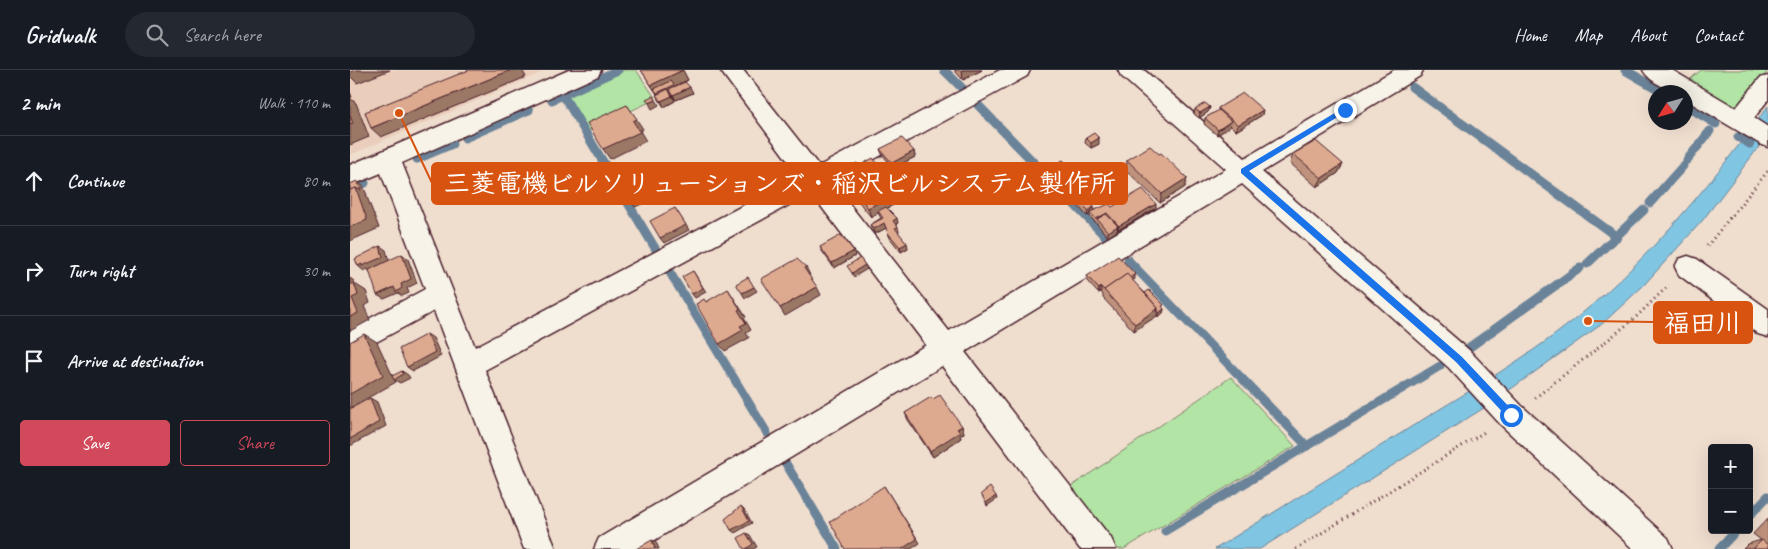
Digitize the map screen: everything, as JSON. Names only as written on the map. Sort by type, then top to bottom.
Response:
[{"type":"street","points":[[350,176],[590,70]]},
{"type":"street","points":[[731,70],[1100,549]]},
{"type":"street","points":[[468,365],[1018,70]]},
{"type":"street","points":[[1129,70],[1459,360],[1509,412],[1657,549]]},
{"type":"street","points":[[610,549],[1412,70]]},
{"type":"street","points":[[1654,70],[1768,138]]},
{"type":"street","points":[[1740,120],[1768,84]]},
{"type":"street","points":[[388,159],[540,549]]},
{"type":"street","points":[[1688,267],[1768,325]]},
{"type":"street","points":[[350,344],[440,294]]},
{"type":"path","points":[[1296,549],[1509,412],[1582,362],[1634,319],[1688,267],[1768,171]]},
{"type":"shaded area","points":[[350,70],[547,70],[350,155]]},
{"type":"green space","points":[[624,70],[636,70],[656,99],[588,131],[567,95]]},
{"type":"green space","points":[[1701,70],[1768,70],[1736,110],[1687,82]]},
{"type":"green space","points":[[1231,377],[1295,446],[1124,549],[1116,549],[1069,488]]},
{"type":"water","points":[[1768,106],[1768,135],[1702,221],[1643,286],[1602,324],[1487,406],[1260,549],[1215,549],[1534,350],[1574,320],[1618,282],[1664,235],[1728,159]]},
{"type":"building","points":[[469,70],[511,70],[371,128],[365,112]]},
{"type":"building","points":[[641,70],[683,70],[651,85]]},
{"type":"building","points":[[671,81],[674,85],[657,93],[654,89]]},
{"type":"building","points":[[685,82],[690,87],[673,95],[669,89]]},
{"type":"building","points":[[668,89],[672,96],[661,101],[656,95]]},
{"type":"building","points":[[1243,93],[1263,110],[1238,125],[1218,108]]},
{"type":"building","points":[[653,96],[656,100],[649,103],[646,99]]},
{"type":"building","points":[[1205,103],[1210,107],[1200,113],[1195,109]]},
{"type":"building","points":[[627,105],[637,119],[633,121],[640,132],[603,149],[587,123]]},
{"type":"building","points":[[1219,110],[1231,121],[1218,130],[1205,118]]},
{"type":"building","points":[[1094,133],[1099,138],[1091,143],[1086,138]]},
{"type":"building","points":[[902,138],[914,151],[892,163],[880,149]]},
{"type":"building","points":[[1316,141],[1343,164],[1322,178],[1293,154]]},
{"type":"building","points":[[1150,146],[1159,154],[1161,153],[1187,178],[1162,194],[1127,160]]},
{"type":"building","points":[[873,158],[900,191],[868,208],[840,172],[857,163],[859,166]]},
{"type":"building","points":[[1063,160],[1069,166],[1053,176],[1047,169]]},
{"type":"building","points":[[357,181],[361,190],[356,188],[350,190],[350,184]]},
{"type":"building","points":[[356,188],[367,220],[350,227],[350,190]]},
{"type":"building","points":[[1143,189],[1156,204],[1119,226],[1107,213],[1096,219],[1090,212],[1109,204],[1112,207]]},
{"type":"building","points":[[1084,197],[1094,207],[1088,211],[1078,201]]},
{"type":"building","points":[[886,207],[897,218],[893,221],[898,227],[895,228],[907,243],[900,247],[888,233],[884,223],[874,229],[870,225],[883,218],[878,211]]},
{"type":"building","points":[[675,208],[686,225],[660,238],[650,221]]},
{"type":"building","points":[[1106,214],[1118,226],[1108,232],[1097,219]]},
{"type":"building","points":[[841,235],[854,251],[832,263],[820,247]]},
{"type":"building","points":[[380,246],[383,257],[358,266],[355,259]]},
{"type":"building","points":[[402,254],[411,279],[401,284],[402,288],[396,292],[394,287],[377,295],[369,270]]},
{"type":"building","points":[[1118,256],[1135,274],[1130,278],[1127,274],[1104,290],[1101,287],[1099,289],[1087,276]]},
{"type":"building","points":[[860,258],[865,265],[852,273],[847,266]]},
{"type":"building","points":[[797,259],[806,267],[804,268],[817,287],[780,308],[761,279]]},
{"type":"building","points":[[693,271],[703,288],[692,294],[682,277]]},
{"type":"building","points":[[1127,274],[1158,308],[1135,324],[1104,290]]},
{"type":"building","points":[[748,277],[754,287],[742,293],[736,284]]},
{"type":"building","points":[[354,283],[358,295],[352,298],[358,313],[350,317],[350,285]]},
{"type":"building","points":[[728,289],[746,323],[740,326],[743,330],[719,344],[696,304],[704,299],[706,302]]},
{"type":"building","points":[[1149,290],[1164,305],[1162,306],[1164,309],[1159,313],[1158,308],[1145,293]]},
{"type":"building","points":[[364,334],[383,375],[350,394],[350,342]]},
{"type":"building","points":[[427,334],[435,352],[407,367],[399,349]]},
{"type":"building","points":[[402,371],[403,374],[394,380],[392,376]]},
{"type":"building","points":[[940,395],[962,426],[957,429],[960,432],[930,451],[905,413],[931,397],[933,399]]},
{"type":"building","points":[[370,398],[379,422],[350,439],[350,409]]},
{"type":"building","points":[[884,486],[917,539],[902,549],[845,549],[830,522]]},
{"type":"building","points":[[990,487],[996,496],[986,503],[981,494]]},
{"type":"building","points":[[741,506],[749,521],[731,530],[725,519]]},
{"type":"building","points":[[746,533],[753,544],[744,549],[738,538]]},
{"type":"building","points":[[652,540],[655,549],[636,549]]},
{"type":"building","points":[[1762,540],[1768,545],[1768,549],[1753,549]]},
{"type":"waterway","points":[[563,95],[618,70]]},
{"type":"waterway","points":[[944,70],[963,89]]},
{"type":"waterway","points":[[1625,70],[1651,85]]},
{"type":"waterway","points":[[1412,87],[1616,236]]},
{"type":"waterway","points":[[552,100],[563,95]]},
{"type":"waterway","points":[[563,95],[658,253]]},
{"type":"waterway","points":[[978,105],[1106,237]]},
{"type":"waterway","points":[[465,138],[529,110]]},
{"type":"waterway","points":[[1693,110],[1716,124]]},
{"type":"waterway","points":[[1687,160],[1710,131]]},
{"type":"waterway","points":[[1738,137],[1750,144]]},
{"type":"waterway","points":[[417,159],[452,144]]},
{"type":"waterway","points":[[1650,203],[1683,166]]},
{"type":"waterway","points":[[350,189],[365,183]]},
{"type":"waterway","points":[[1616,236],[1644,210]]},
{"type":"waterway","points":[[1587,264],[1616,236]]},
{"type":"waterway","points":[[1128,260],[1307,446]]},
{"type":"waterway","points":[[1467,349],[1580,268]]},
{"type":"waterway","points":[[669,271],[767,433]]},
{"type":"waterway","points":[[1307,446],[1440,366]]},
{"type":"waterway","points":[[1165,531],[1307,446]]},
{"type":"waterway","points":[[785,462],[837,549]]},
{"type":"waterway","points":[[1753,512],[1768,496]]},
{"type":"waterway","points":[[1719,549],[1733,534]]},
{"type":"place","name":"三菱電機ビルソリューションズ・稲沢ビルシステム製作所","points":[[399,113]]},
{"type":"place","name":"福田川","points":[[1588,321]]},
{"type":"route","points":[[1345,110],[1244,171],[1459,360],[1511,415]]}]
